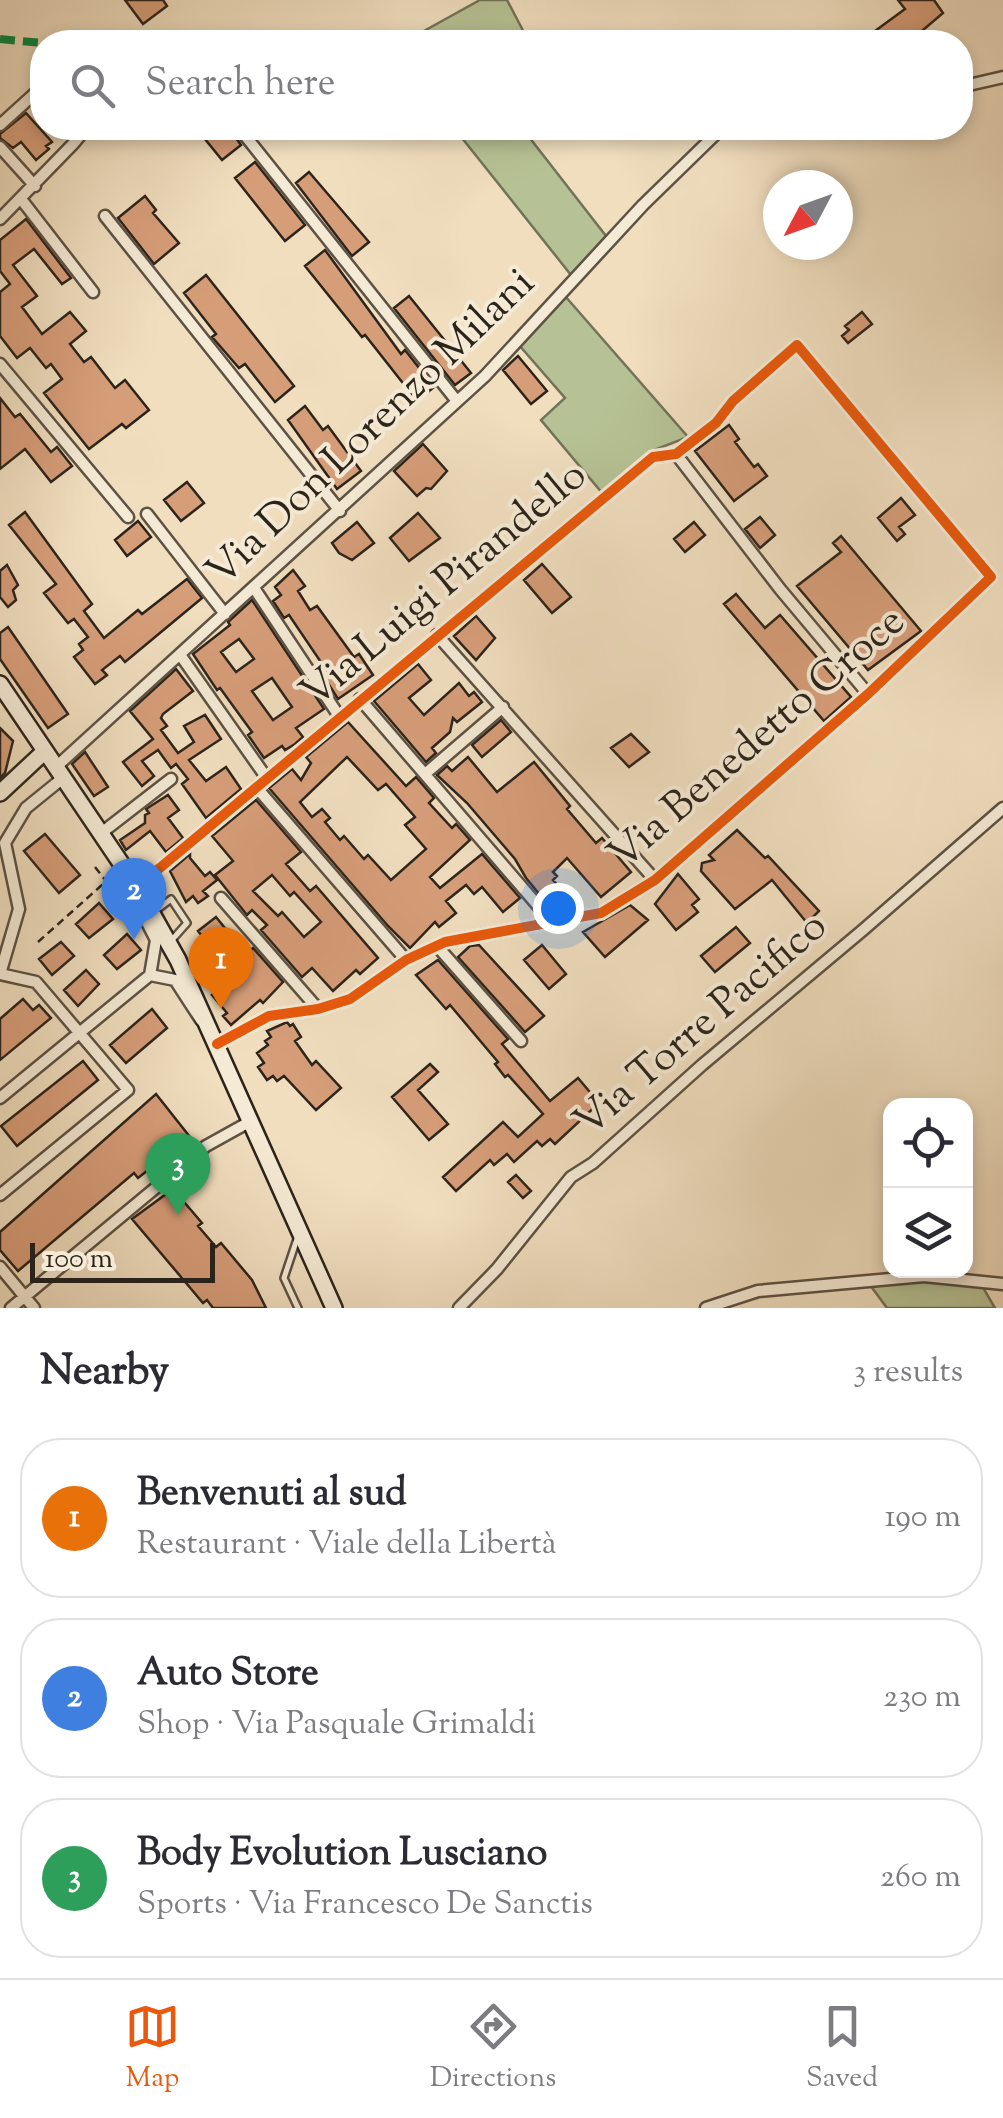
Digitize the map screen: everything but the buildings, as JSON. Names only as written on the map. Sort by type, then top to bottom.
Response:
[{"type":"main road","points":[[0,684],[138,888],[168,943],[334,1308]]},
{"type":"main road","points":[[0,793],[44,751]]},
{"type":"street","points":[[973,84],[1003,78]]},
{"type":"street","points":[[0,125],[30,98]]},
{"type":"street","points":[[0,219],[76,140]]},
{"type":"street","points":[[249,140],[456,400]]},
{"type":"street","name":"Via Don Lorenzo Milani","points":[[0,974],[19,909],[5,843],[26,808],[225,614],[485,376],[642,206],[710,140]]},
{"type":"street","points":[[0,147],[35,186]]},
{"type":"street","points":[[21,200],[93,292]]},
{"type":"street","points":[[105,216],[340,511]]},
{"type":"street","name":"Via Luigi Pirandello","points":[[138,888],[652,457],[676,454],[716,423],[734,401],[797,345],[992,577]]},
{"type":"street","points":[[0,364],[128,517]]},
{"type":"street","points":[[676,454],[780,589],[868,694]]},
{"type":"street","points":[[148,514],[225,614]]},
{"type":"street","name":"Via Benedetto Croce","points":[[217,1044],[269,1016],[318,1009],[350,999],[406,960],[437,946],[601,913],[655,880],[868,694],[992,577]]},
{"type":"street","points":[[254,588],[339,716]]},
{"type":"street","points":[[437,636],[655,880]]},
{"type":"street","points":[[181,656],[266,777]]},
{"type":"street","points":[[360,699],[552,922]]},
{"type":"street","points":[[424,774],[503,707]]},
{"type":"street","points":[[100,834],[171,778]]},
{"type":"street","points":[[257,788],[406,960]]},
{"type":"street","name":"Via Torre Pacifico","points":[[459,1308],[497,1269],[572,1177],[593,1163],[1003,808]]},
{"type":"street","points":[[0,1098],[150,975],[156,940],[137,903],[138,888]]},
{"type":"street","points":[[221,898],[318,1009]]},
{"type":"street","points":[[437,946],[521,1041]]},
{"type":"street","points":[[0,974],[36,982],[128,1090],[0,1195]]},
{"type":"street","points":[[150,975],[175,980],[194,1015],[209,1027]]},
{"type":"street","points":[[11,1308],[206,1146],[251,1120]]},
{"type":"street","points":[[0,1267],[34,1308]]},
{"type":"street","points":[[706,1308],[758,1291],[924,1276],[1003,1284]]},
{"type":"lane","points":[[152,914],[172,899],[187,923],[168,943]]},
{"type":"lane","points":[[298,1308],[284,1278],[300,1232]]},
{"type":"path","points":[[95,867],[106,881]]},
{"type":"path","points":[[38,942],[117,872]]},
{"type":"green space","points":[[480,0],[507,0],[523,30],[426,30]]},
{"type":"green space","points":[[464,140],[531,140],[606,236],[571,275]]},
{"type":"green space","points":[[565,296],[688,437],[654,450],[603,494],[541,420],[565,398],[519,345]]},
{"type":"green space","points":[[927,1280],[981,1284],[995,1308],[887,1308],[870,1285]]},
{"type":"marked path","points":[[0,39],[30,42]]},
{"type":"cycle path","points":[[137,887],[653,457],[676,454],[716,423],[733,401],[797,345],[991,577],[868,694],[655,880],[601,913],[445,942],[406,960],[350,999],[318,1009],[269,1016],[217,1044]]},
{"type":"place","name":"Auto Store","points":[[134,940]]},
{"type":"place","name":"Benvenuti al sud","points":[[221,1009]]},
{"type":"place","name":"Body Evolution Lusciano","points":[[178,1215]]}]
